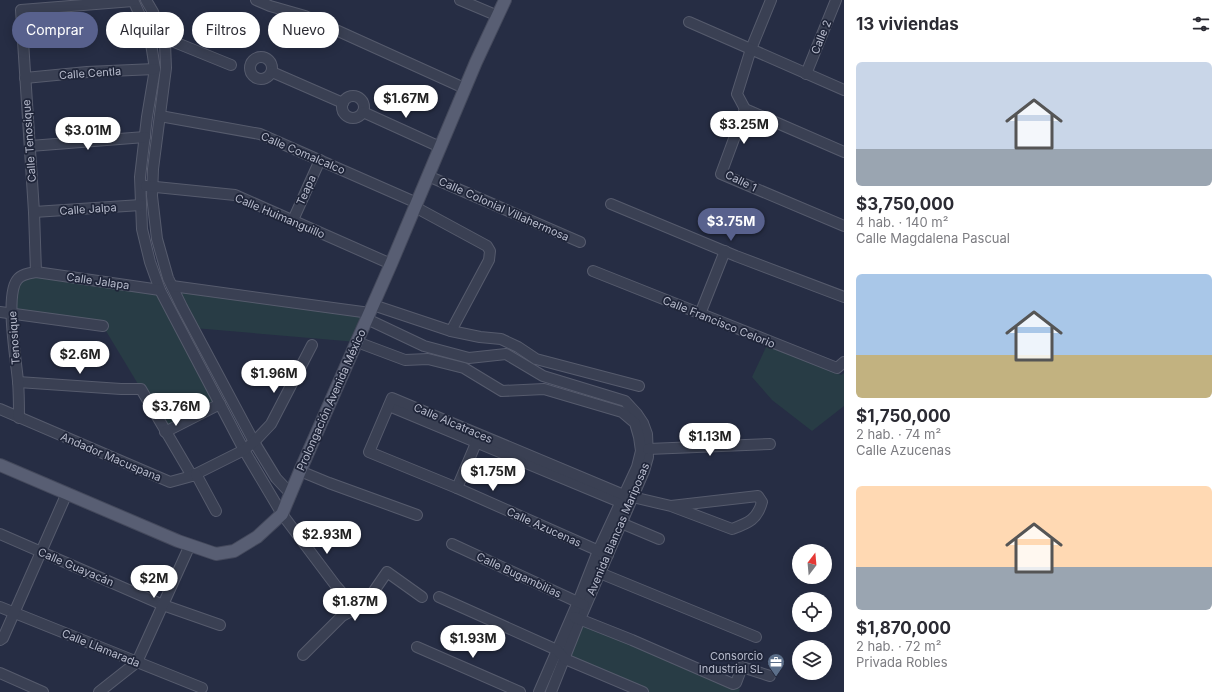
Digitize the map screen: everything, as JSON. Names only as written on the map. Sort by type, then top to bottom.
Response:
[{"type":"main road","name":"Prolongación Avenida México","points":[[0,465],[190,545],[216,554],[234,551],[257,537],[282,514],[392,264],[464,88],[498,16],[502,1]]},
{"type":"street","points":[[133,0],[138,12]]},
{"type":"street","name":"Calle Tenosique","points":[[36,272],[30,146],[20,10],[133,0]]},
{"type":"street","points":[[146,0],[153,12]]},
{"type":"street","points":[[256,0],[270,6],[305,16],[464,88]]},
{"type":"street","points":[[460,0],[498,16]]},
{"type":"street","points":[[771,0],[751,49],[737,94],[745,109],[844,152]]},
{"type":"street","name":"Calle 2","points":[[806,74],[836,0]]},
{"type":"street","points":[[689,22],[844,90]]},
{"type":"street","points":[[184,46],[231,65]]},
{"type":"street","points":[[152,48],[155,69],[145,136],[140,186],[142,229],[150,262],[160,290],[244,450],[282,514],[336,586],[356,609]]},
{"type":"street","points":[[164,48],[166,68],[152,186],[157,239],[172,286],[182,307],[254,442],[276,478],[290,493]]},
{"type":"street","name":"Calle Centla","points":[[25,78],[87,72],[155,69]]},
{"type":"street","points":[[272,72],[343,103],[346,99],[355,97],[363,102],[363,112],[440,146]]},
{"type":"street","name":"Calle 1","points":[[745,109],[722,174],[843,223]]},
{"type":"street","name":"Calle Comalcalco","points":[[160,116],[260,134],[416,205],[487,246],[490,251],[489,260],[451,331]]},
{"type":"street","points":[[30,146],[145,136]]},
{"type":"street","name":"Teapa","points":[[293,220],[320,160]]},
{"type":"street","name":"Calle Colonial Villahermosa","points":[[428,176],[580,242]]},
{"type":"street","name":"Calle Huimanguillo","points":[[140,186],[235,195],[392,264]]},
{"type":"street","points":[[611,204],[725,251],[844,297]]},
{"type":"street","name":"Calle Jalpa","points":[[34,212],[141,205]]},
{"type":"street","points":[[700,314],[725,251]]},
{"type":"street","name":"Calle Francisco Celorio","points":[[593,271],[837,368],[844,362]]},
{"type":"street","name":"Calle Jalapa","points":[[36,272],[160,290]]},
{"type":"street","name":"Tenosique","points":[[19,418],[18,382],[11,314],[12,292],[17,280],[25,274],[36,272]]},
{"type":"street","points":[[172,286],[370,312],[480,337],[501,339],[518,347],[536,359],[638,386]]},
{"type":"street","points":[[172,313],[182,307]]},
{"type":"street","points":[[0,312],[103,326]]},
{"type":"street","name":"Avenida Blancas Mariposas","points":[[370,312],[424,346],[469,358],[506,354],[543,376],[625,401],[637,414],[643,423],[647,434],[648,457],[644,471],[598,551],[591,569],[582,604]]},
{"type":"street","name":"Avenida Blancas Mariposas","points":[[357,342],[405,360],[428,360],[464,368],[502,390],[544,388],[622,412],[635,423],[641,451],[626,500],[621,523],[601,573],[557,650],[540,692]]},
{"type":"street","name":"Andador Macuspana","points":[[0,409],[170,482],[194,475],[244,450],[254,442],[271,424],[312,345]]},
{"type":"street","points":[[18,382],[141,389],[166,432],[216,511]]},
{"type":"street","name":"Calle Alcatraces","points":[[370,452],[391,402],[626,500],[671,506],[732,529],[749,523],[760,512],[762,502],[758,496],[671,506]]},
{"type":"street","points":[[166,432],[220,404]]},
{"type":"street","points":[[457,488],[478,438]]},
{"type":"street","points":[[648,449],[770,444]]},
{"type":"street","name":"Calle Azucenas","points":[[370,452],[457,488],[608,555]]},
{"type":"street","points":[[300,471],[417,515]]},
{"type":"street","points":[[0,640],[3,638],[15,613],[67,493]]},
{"type":"street","points":[[621,523],[659,539]]},
{"type":"street","name":"Calle Guayacán","points":[[0,534],[163,605],[220,625]]},
{"type":"street","name":"Calle Bugambilias","points":[[452,544],[582,604]]},
{"type":"street","points":[[99,692],[138,662],[190,545]]},
{"type":"street","points":[[591,569],[756,637]]},
{"type":"street","points":[[303,656],[342,616],[363,607],[387,572],[422,597]]},
{"type":"street","points":[[439,597],[557,650],[565,659],[644,692]]},
{"type":"street","name":"Calle Llamarada","points":[[0,607],[202,688]]},
{"type":"street","points":[[576,618],[632,640],[733,684],[736,683],[742,667],[770,676]]},
{"type":"street","name":"Avenida Blancas Mariposas","points":[[551,692],[565,659],[576,618]]},
{"type":"street","points":[[418,647],[520,692]]},
{"type":"street","points":[[0,673],[43,692]]},
{"type":"shaded area","points":[[25,274],[160,290],[220,404],[165,432],[103,326],[11,314],[12,292]]},
{"type":"shaded area","points":[[172,286],[370,313],[357,342],[194,328]]},
{"type":"shaded area","points":[[767,345],[841,375],[844,373],[844,406],[812,431],[772,400],[752,377]]},
{"type":"shaded area","points":[[580,621],[740,689],[739,692],[643,692],[565,659]]},
{"type":"place","name":"Consorcio Industrial SL","points":[[776,677]]}]
